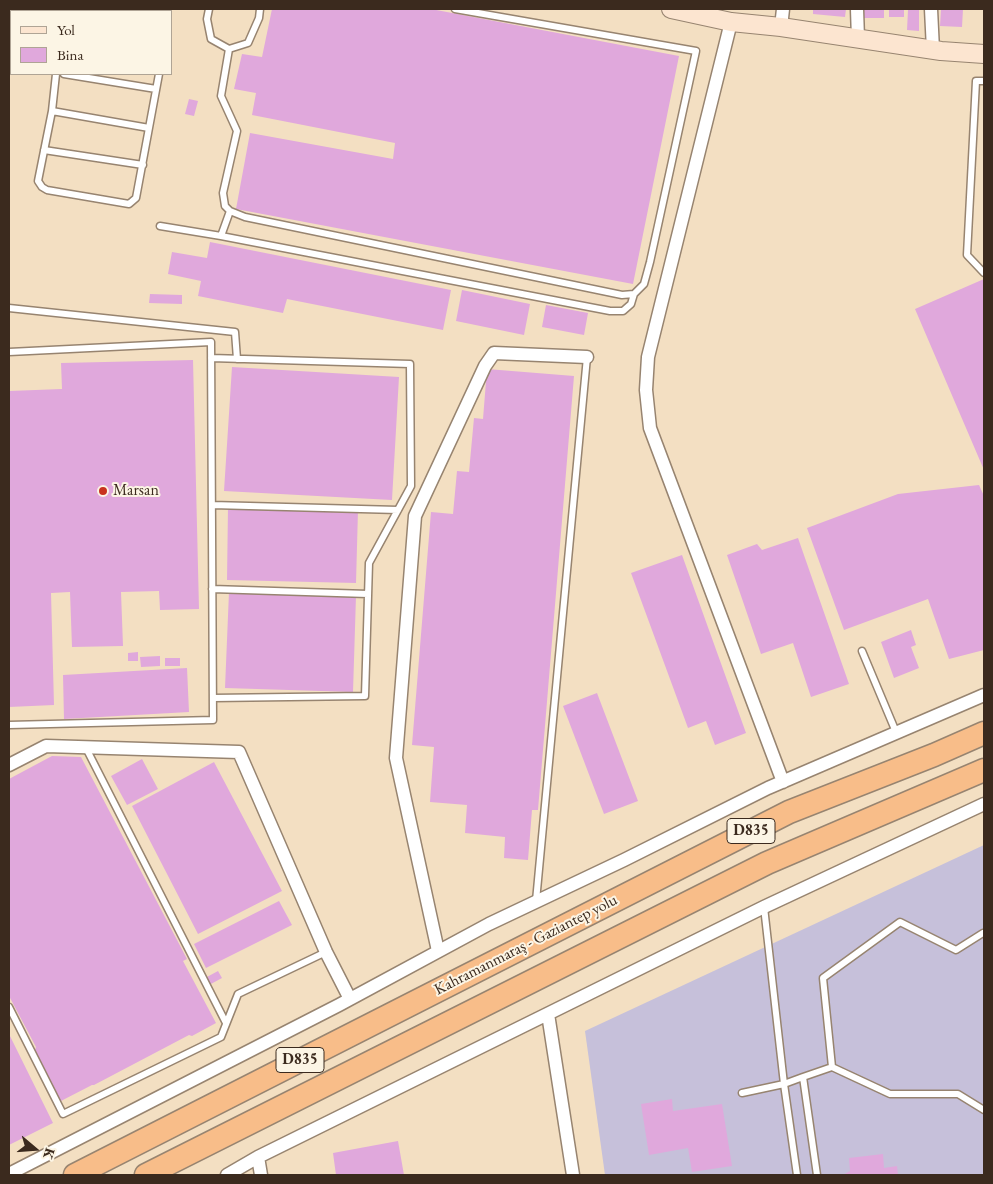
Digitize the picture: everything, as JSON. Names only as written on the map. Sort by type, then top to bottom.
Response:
[{"type":"highway","name":"Kahramanmaraş - Gaziantep yolu","points":[[75,1175],[789,812],[984,732]]},
{"type":"highway","name":"D835","points":[[146,1175],[268,1112],[529,984],[767,863],[984,770]]},
{"type":"street","points":[[671,9],[731,22],[781,27],[933,50],[984,54]]},
{"type":"street","points":[[781,27],[783,9]]},
{"type":"street","points":[[857,9],[858,39]]},
{"type":"street","points":[[931,9],[933,50]]},
{"type":"street","points":[[731,22],[648,357],[646,390],[650,428],[783,782]]},
{"type":"street","points":[[438,951],[396,758],[415,516],[485,366],[494,353],[587,357]]},
{"type":"street","points":[[9,1174],[350,999],[489,924],[783,782],[984,695]]},
{"type":"street","points":[[9,765],[46,746],[239,752],[326,952],[350,999]]},
{"type":"street","points":[[227,1175],[258,1157],[764,907],[984,804]]},
{"type":"street","points":[[548,1014],[573,1175]]},
{"type":"street","points":[[258,1157],[261,1175]]},
{"type":"lane","points":[[208,9],[207,19],[211,39],[229,49],[248,43],[259,18],[260,9]]},
{"type":"lane","points":[[160,226],[610,311],[623,311],[631,304],[634,294],[644,284],[696,51],[455,9]]},
{"type":"lane","points":[[229,49],[221,96],[237,131],[224,194],[225,206],[230,211],[244,217],[622,295],[634,294]]},
{"type":"lane","points":[[56,75],[52,110],[38,181],[42,187],[122,204],[129,204],[136,198],[159,75]]},
{"type":"lane","points":[[70,75],[156,90]]},
{"type":"lane","points":[[984,81],[976,81],[967,255],[984,273]]},
{"type":"lane","points":[[52,110],[149,128]]},
{"type":"lane","points":[[44,150],[143,165]]},
{"type":"lane","points":[[221,236],[230,211]]},
{"type":"lane","points":[[9,308],[235,332],[237,359]]},
{"type":"lane","points":[[9,352],[211,342],[213,698],[213,720],[9,725]]},
{"type":"lane","points":[[536,902],[587,357]]},
{"type":"lane","points":[[211,358],[410,364],[411,486],[369,564],[365,696],[213,698]]},
{"type":"lane","points":[[212,505],[398,510]]},
{"type":"lane","points":[[212,589],[368,594]]},
{"type":"lane","points":[[862,651],[896,732]]},
{"type":"lane","points":[[86,747],[226,1023]]},
{"type":"lane","points":[[764,907],[784,1084],[797,1175]]},
{"type":"lane","points":[[832,1067],[822,978],[900,922],[956,950],[983,933]]},
{"type":"lane","points":[[9,1007],[63,1114],[220,1037],[238,994],[326,952]]},
{"type":"lane","points":[[742,1094],[784,1084],[832,1067],[890,1094],[958,1094],[984,1110]]},
{"type":"lane","points":[[803,1077],[817,1175]]},
{"type":"shaded area","points":[[984,845],[984,1175],[605,1175],[585,1031]]},
{"type":"building","points":[[272,9],[431,9],[679,56],[633,284],[236,209],[250,133],[393,159],[395,143],[252,115],[256,93],[234,89],[242,54],[262,57]]},
{"type":"building","points":[[813,9],[846,9],[845,17],[813,14]]},
{"type":"building","points":[[860,9],[884,9],[884,18],[860,18]]},
{"type":"building","points":[[889,9],[904,9],[904,17],[889,17]]},
{"type":"building","points":[[941,9],[963,9],[962,27],[940,26]]},
{"type":"building","points":[[908,10],[919,10],[919,31],[907,30]]},
{"type":"building","points":[[189,99],[198,101],[194,116],[185,114]]},
{"type":"building","points":[[210,242],[451,290],[443,330],[287,299],[283,313],[198,296],[201,281],[168,274],[172,252],[207,258]]},
{"type":"building","points":[[984,279],[984,470],[915,309]]},
{"type":"building","points":[[462,290],[530,304],[524,335],[456,321]]},
{"type":"building","points":[[150,294],[182,295],[182,304],[149,303]]},
{"type":"building","points":[[546,305],[588,313],[584,335],[542,327]]},
{"type":"building","name":"Marsan","points":[[193,360],[199,609],[160,610],[159,591],[121,592],[123,646],[72,647],[70,592],[51,593],[54,705],[9,707],[9,391],[62,389],[61,363]]},
{"type":"building","points":[[232,367],[399,377],[392,500],[224,491]]},
{"type":"building","points":[[487,369],[574,376],[538,810],[532,810],[528,860],[504,858],[505,837],[465,833],[467,805],[430,802],[434,747],[412,745],[431,512],[453,514],[457,471],[469,472],[474,418],[483,419]]},
{"type":"building","points":[[979,485],[984,496],[984,650],[949,659],[928,599],[844,630],[807,528],[898,494]]},
{"type":"building","points":[[228,507],[358,510],[356,583],[227,580]]},
{"type":"building","points":[[798,538],[849,684],[811,697],[793,643],[761,654],[727,555],[757,544],[762,550]]},
{"type":"building","points":[[682,555],[746,733],[715,745],[706,721],[688,728],[631,573]]},
{"type":"building","points":[[229,592],[356,596],[353,692],[225,688]]},
{"type":"building","points":[[911,630],[916,645],[911,647],[919,668],[894,678],[881,642]]},
{"type":"building","points":[[138,652],[138,661],[128,661],[128,653]]},
{"type":"building","points":[[160,656],[160,666],[141,667],[140,657]]},
{"type":"building","points":[[165,658],[180,658],[180,666],[165,666]]},
{"type":"building","points":[[187,668],[189,712],[64,719],[63,675]]},
{"type":"building","points":[[597,693],[638,801],[604,814],[563,706]]},
{"type":"building","points":[[52,756],[81,757],[187,959],[183,961],[216,1023],[59,1102],[34,1053],[36,1047],[9,996],[9,779]]},
{"type":"building","points":[[142,759],[158,789],[127,805],[111,776]]},
{"type":"building","points":[[214,762],[282,891],[198,934],[132,806]]},
{"type":"building","points":[[279,901],[292,925],[206,968],[194,944]]},
{"type":"building","points":[[218,971],[222,978],[209,985],[205,978]]},
{"type":"building","points":[[9,1034],[53,1123],[9,1145]]},
{"type":"building","points":[[672,1099],[673,1111],[722,1104],[732,1166],[692,1172],[688,1148],[649,1155],[641,1104]]},
{"type":"building","points":[[398,1141],[404,1175],[336,1175],[333,1153]]},
{"type":"building","points":[[883,1154],[884,1168],[897,1166],[898,1175],[843,1175],[850,1171],[849,1158]]},
{"type":"place","name":"Marsan","points":[[103,491]]}]
